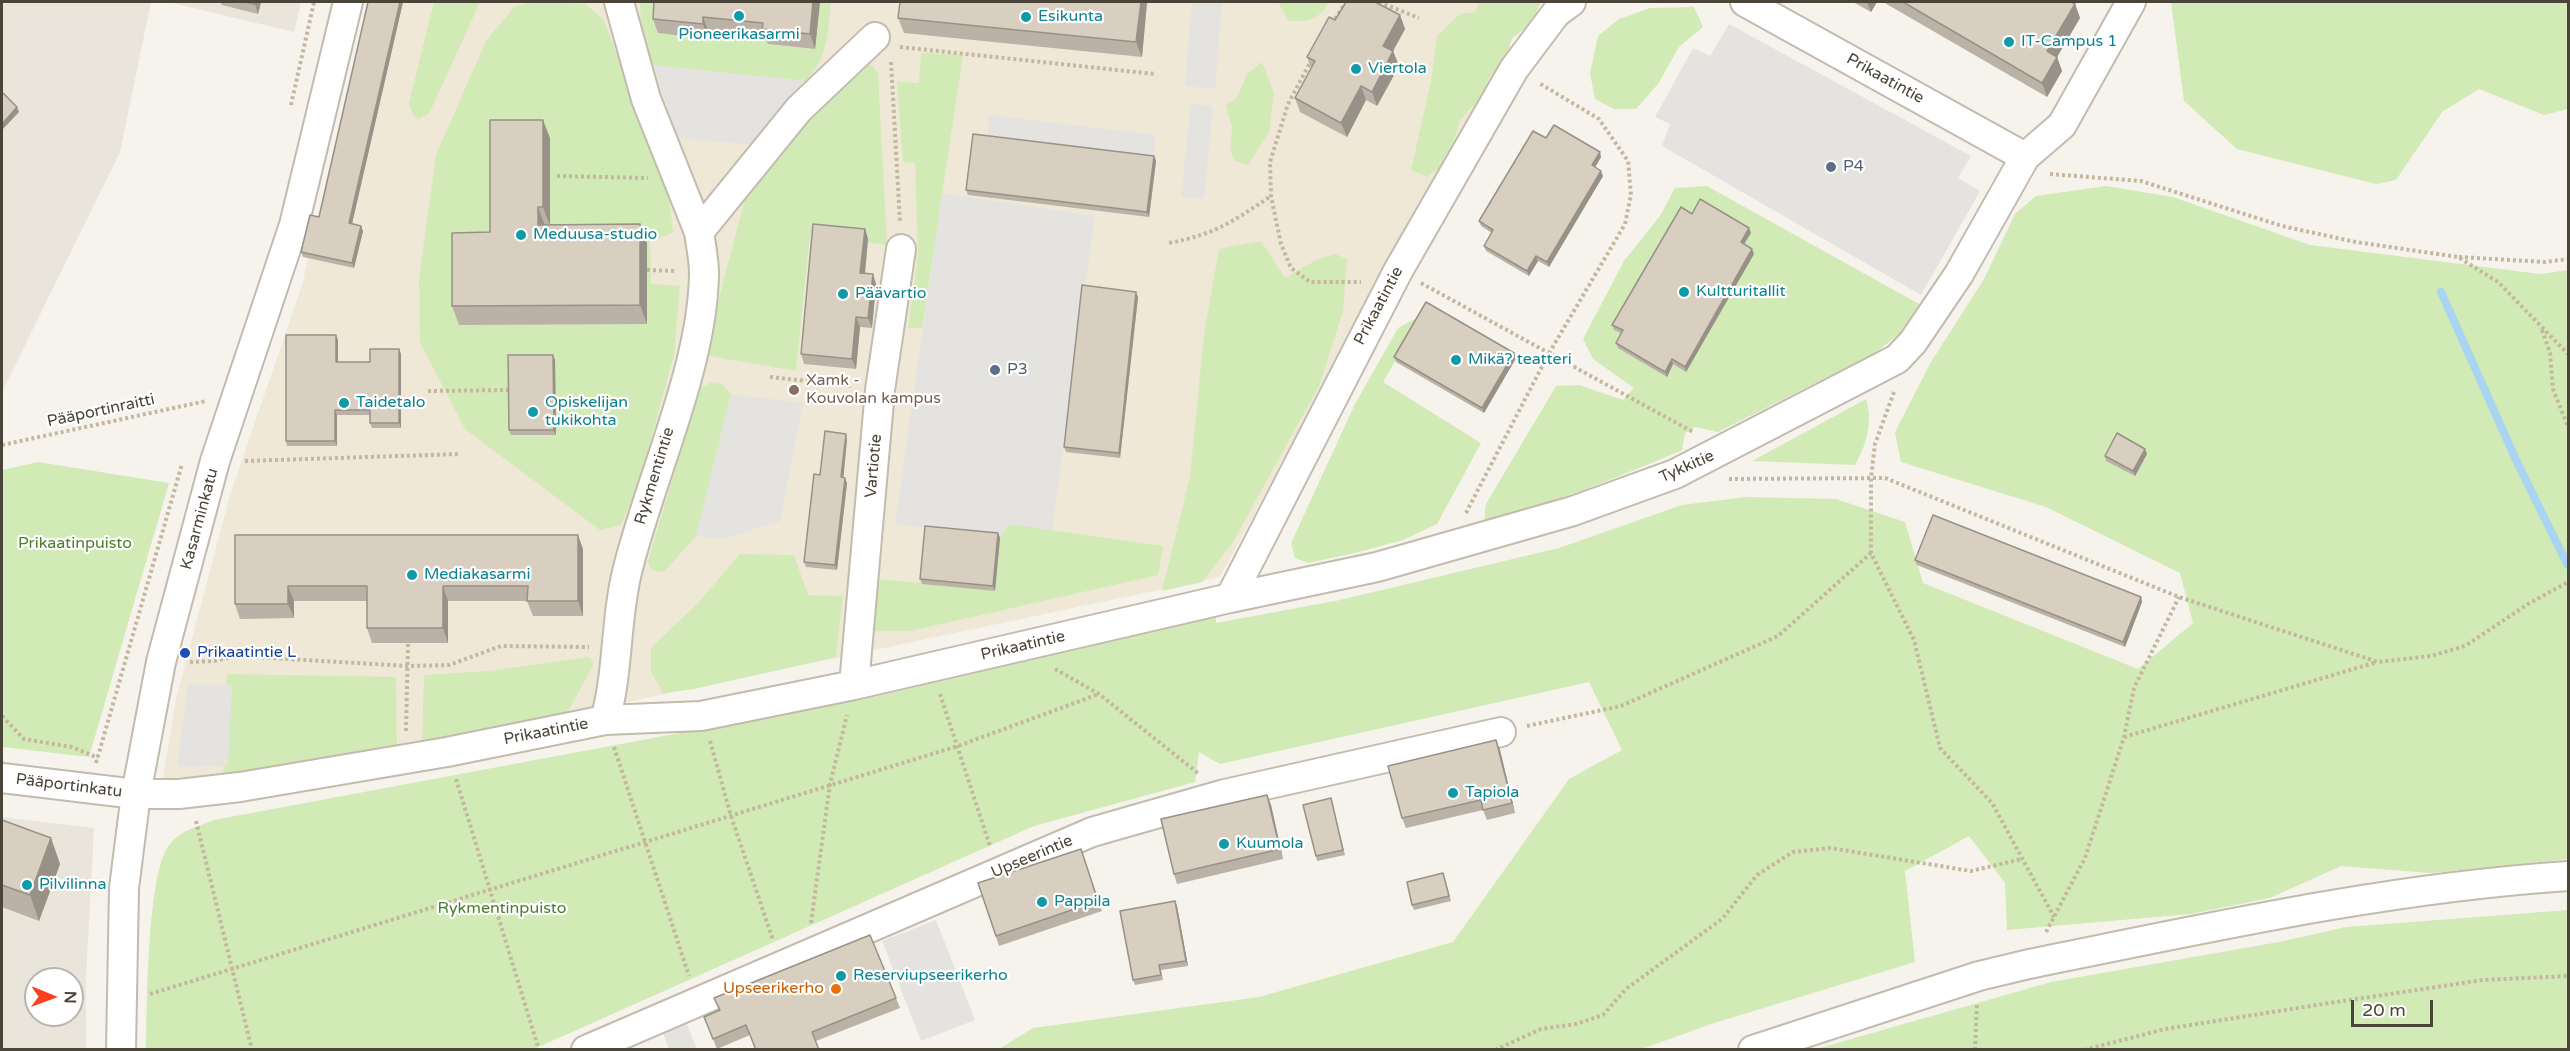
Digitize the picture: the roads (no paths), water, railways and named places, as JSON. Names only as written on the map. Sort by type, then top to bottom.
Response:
[{"type":"street","name":"Kasarminkatu","points":[[121,1050],[120,1004],[124,888],[136,794],[161,662],[215,461],[294,225],[348,2]]},
{"type":"street","name":"Rykmentintie","points":[[606,720],[612,696],[627,569],[689,366],[700,315],[704,272],[699,232],[646,99],[620,2]]},
{"type":"street","name":"Prikaatintie","points":[[136,794],[195,793],[447,752],[606,720],[701,716],[931,668],[1230,598],[1398,271],[1514,69],[1556,13],[1571,2]]},
{"type":"street","name":"Prikaatintie","points":[[1745,2],[2020,165]]},
{"type":"street","name":"Tykkitie","points":[[1230,598],[1377,567],[1573,511],[1675,474],[1897,359],[1913,342],[1959,274],[2020,165],[2062,125],[2131,2]]},
{"type":"street","points":[[699,232],[799,109],[883,41]]},
{"type":"street","name":"Vartiotie","points":[[854,685],[880,390],[901,249]]},
{"type":"street","name":"Upseerintie","points":[[586,1050],[1092,832],[1225,794],[1502,732]]},
{"type":"street","name":"Pääportinkatu","points":[[2,778],[136,794]]},
{"type":"street","points":[[1753,1050],[1979,976],[2030,964],[2351,900],[2489,881],[2568,876]]},
{"type":"waterway","points":[[2441,292],[2516,460],[2567,564]]},
{"type":"place","name":"Pioneerikasarmi","points":[[739,16]]},
{"type":"place","name":"Esikunta","points":[[1026,17]]},
{"type":"place","name":"IT-Campus 1","points":[[2009,42]]},
{"type":"place","name":"Viertola","points":[[1356,69]]},
{"type":"place","name":"P4","points":[[1831,167]]},
{"type":"place","name":"Meduusa-studio","points":[[521,235]]},
{"type":"place","name":"Kultturitallit","points":[[1684,292]]},
{"type":"place","name":"Päävartio","points":[[843,294]]},
{"type":"place","name":"Mikä? teatteri","points":[[1456,360]]},
{"type":"place","name":"P3","points":[[995,370]]},
{"type":"place","name":"Xamk - Kouvolan kampus","points":[[794,390]]},
{"type":"place","name":"Taidetalo","points":[[344,403]]},
{"type":"place","name":"Opiskelijan tukikohta","points":[[533,412]]},
{"type":"place","name":"Mediakasarmi","points":[[412,575]]},
{"type":"place","name":"Prikaatintie L","points":[[185,653]]},
{"type":"place","name":"Tapiola","points":[[1453,793]]},
{"type":"place","name":"Kuumola","points":[[1224,844]]},
{"type":"place","name":"Pilvilinna","points":[[27,885]]},
{"type":"place","name":"Pappila","points":[[1042,902]]},
{"type":"place","name":"Reserviupseerikerho","points":[[841,976]]},
{"type":"place","name":"Upseerikerho","points":[[836,989]]},
{"type":"park label","name":"Prikaatinpuisto","points":[[75,544]]},
{"type":"park label","name":"Rykmentinpuisto","points":[[502,909]]}]
